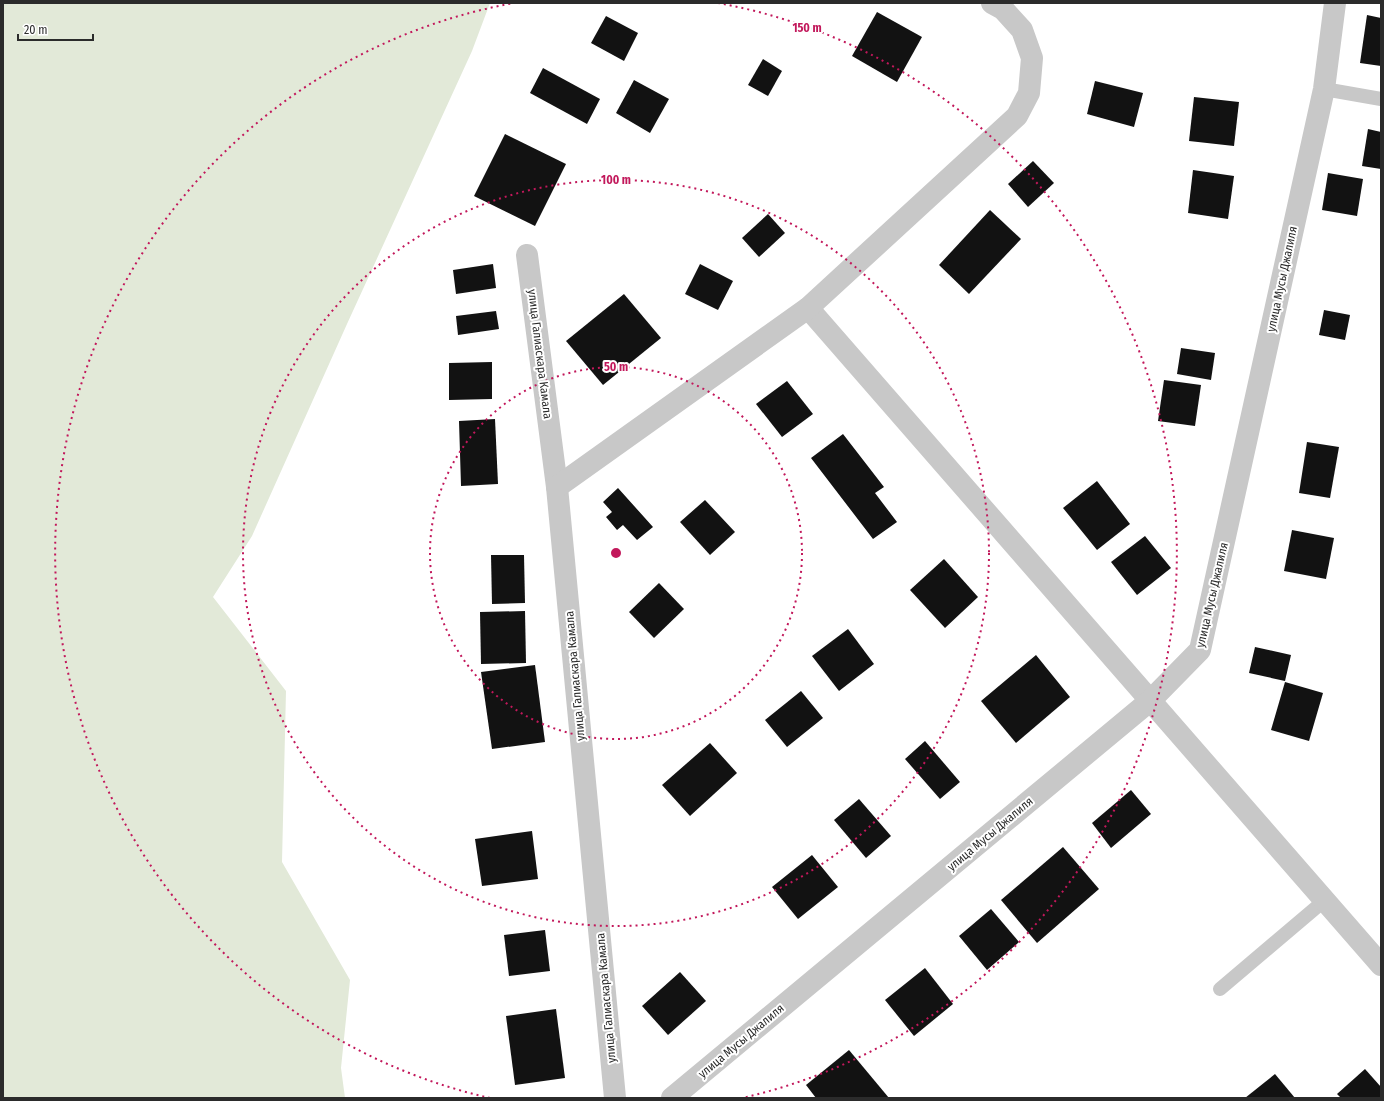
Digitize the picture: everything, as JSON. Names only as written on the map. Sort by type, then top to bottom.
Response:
[{"type":"street","points":[[556,487],[808,308],[1017,116],[1029,92],[1032,58],[1022,30],[1003,9],[992,3]]},
{"type":"street","name":"улица Мусы Джалиля","points":[[672,1098],[1151,700],[1200,650],[1324,89],[1335,3]]},
{"type":"street","name":"улица Галиаскара Камала","points":[[527,254],[556,487],[615,1098]]},
{"type":"street","points":[[808,308],[1381,965]]},
{"type":"lane","points":[[1324,89],[1381,98]]},
{"type":"lane","points":[[1220,989],[1325,900]]},
{"type":"green space","points":[[3,3],[490,3],[472,51],[252,536],[213,597],[286,691],[282,862],[350,980],[341,1068],[345,1098],[3,1098]]},
{"type":"building","points":[[877,12],[922,37],[897,82],[852,56]]},
{"type":"building","points":[[1367,15],[1381,18],[1381,66],[1360,63]]},
{"type":"building","points":[[606,16],[638,33],[624,61],[591,43]]},
{"type":"building","points":[[763,59],[782,71],[768,96],[748,85]]},
{"type":"building","points":[[543,68],[600,99],[587,124],[530,93]]},
{"type":"building","points":[[634,80],[669,99],[650,133],[616,113]]},
{"type":"building","points":[[1095,81],[1143,93],[1134,127],[1087,114]]},
{"type":"building","points":[[1194,97],[1239,102],[1234,146],[1189,141]]},
{"type":"building","points":[[1368,129],[1381,132],[1381,169],[1362,166]]},
{"type":"building","points":[[505,134],[566,164],[535,226],[474,196]]},
{"type":"building","points":[[1033,161],[1054,183],[1028,207],[1008,184]]},
{"type":"building","points":[[1193,170],[1234,176],[1228,219],[1188,213]]},
{"type":"building","points":[[1328,173],[1363,179],[1357,216],[1322,210]]},
{"type":"building","points":[[990,210],[1021,239],[969,294],[939,265]]},
{"type":"building","points":[[768,214],[785,233],[759,257],[742,238]]},
{"type":"building","points":[[493,264],[496,288],[456,294],[453,270]]},
{"type":"building","points":[[700,264],[733,281],[718,310],[685,294]]},
{"type":"building","points":[[624,294],[661,338],[603,385],[566,341]]},
{"type":"building","points":[[1324,310],[1350,315],[1345,340],[1319,335]]},
{"type":"building","points":[[496,311],[499,329],[458,335],[456,316]]},
{"type":"building","points":[[1181,348],[1215,353],[1211,380],[1177,374]]},
{"type":"building","points":[[492,362],[492,399],[449,400],[449,363]]},
{"type":"building","points":[[1164,380],[1201,385],[1195,426],[1158,421]]},
{"type":"building","points":[[787,381],[813,414],[782,437],[756,404]]},
{"type":"building","points":[[495,419],[498,484],[461,486],[459,421]]},
{"type":"building","points":[[843,434],[884,487],[875,493],[897,522],[873,539],[811,458]]},
{"type":"building","points":[[1307,442],[1339,447],[1330,498],[1299,493]]},
{"type":"building","points":[[1097,481],[1130,524],[1097,550],[1063,508]]},
{"type":"building","points":[[618,488],[653,527],[637,540],[623,525],[617,530],[606,517],[612,512],[603,502]]},
{"type":"building","points":[[705,500],[735,532],[710,555],[680,522]]},
{"type":"building","points":[[1292,530],[1334,538],[1326,579],[1284,571]]},
{"type":"building","points":[[1145,536],[1171,568],[1137,595],[1111,562]]},
{"type":"building","points":[[491,555],[524,555],[525,603],[492,604]]},
{"type":"building","points":[[944,559],[978,597],[945,628],[910,590]]},
{"type":"building","points":[[659,583],[684,609],[654,638],[629,612]]},
{"type":"building","points":[[525,611],[526,663],[481,664],[480,612]]},
{"type":"building","points":[[848,629],[874,664],[839,691],[812,656]]},
{"type":"building","points":[[1255,647],[1291,655],[1285,681],[1249,673]]},
{"type":"building","points":[[1036,655],[1070,697],[1016,743],[981,701]]},
{"type":"building","points":[[535,665],[545,742],[492,749],[481,672]]},
{"type":"building","points":[[1285,682],[1323,693],[1309,741],[1271,730]]},
{"type":"building","points":[[801,691],[823,718],[787,747],[765,720]]},
{"type":"building","points":[[925,741],[960,782],[940,799],[905,759]]},
{"type":"building","points":[[710,743],[737,773],[690,816],[662,785]]},
{"type":"building","points":[[1131,790],[1151,814],[1111,848],[1092,823]]},
{"type":"building","points":[[859,799],[891,836],[866,858],[834,820]]},
{"type":"building","points":[[532,831],[538,879],[482,886],[475,839]]},
{"type":"building","points":[[1063,847],[1099,889],[1037,943],[1001,900]]},
{"type":"building","points":[[812,855],[838,887],[798,919],[772,887]]},
{"type":"building","points":[[991,909],[1019,942],[987,970],[959,936]]},
{"type":"building","points":[[545,930],[550,971],[509,976],[504,935]]},
{"type":"building","points":[[925,968],[953,1004],[914,1036],[885,1000]]},
{"type":"building","points":[[680,972],[706,1001],[668,1035],[642,1006]]},
{"type":"building","points":[[556,1009],[565,1078],[515,1085],[506,1016]]},
{"type":"building","points":[[849,1050],[889,1098],[816,1098],[806,1085]]},
{"type":"building","points":[[1365,1069],[1381,1087],[1381,1098],[1341,1098],[1337,1094]]},
{"type":"building","points":[[1275,1074],[1295,1098],[1245,1098]]}]
